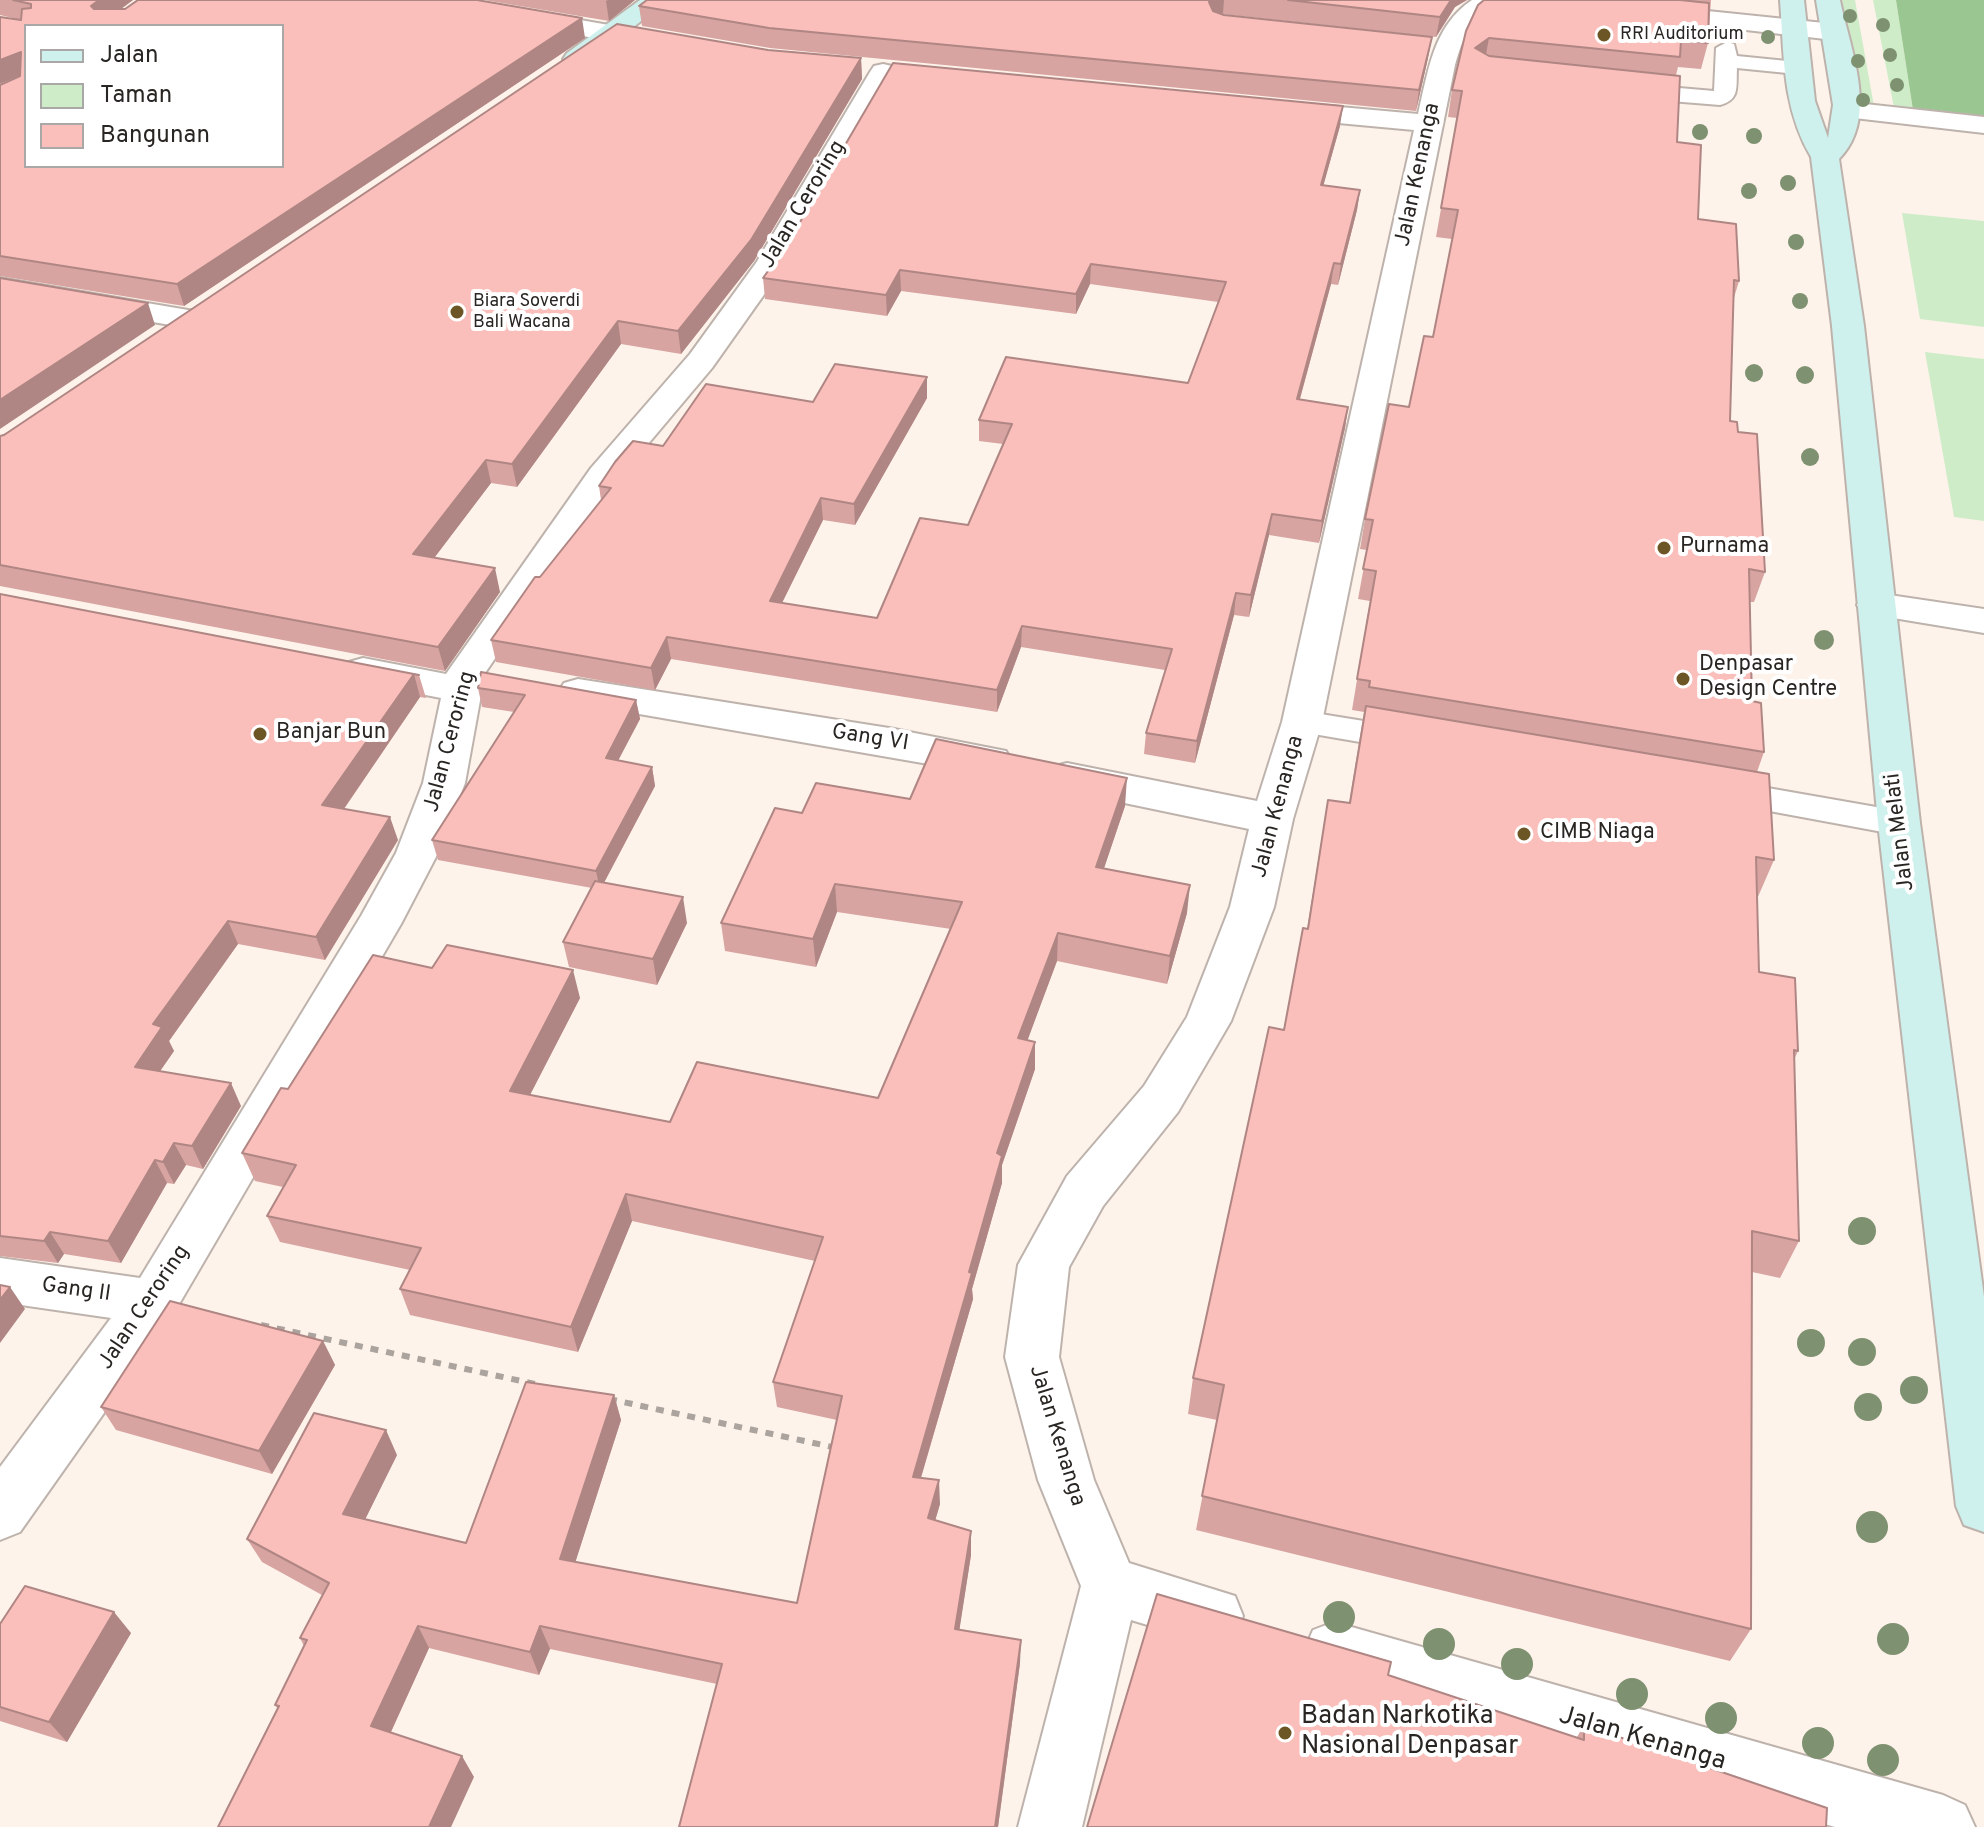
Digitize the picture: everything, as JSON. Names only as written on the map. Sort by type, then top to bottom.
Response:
[{"type":"street","points":[[422,0],[675,44]]},
{"type":"street","points":[[550,77],[656,0]]},
{"type":"street","points":[[1479,0],[1500,0]]},
{"type":"street","name":"Jalan Melati","points":[[1792,0],[1801,110],[1811,138],[1825,157],[1848,326],[1899,823],[1984,1506]]},
{"type":"street","points":[[1825,157],[1840,142],[1846,129],[1847,110],[1828,0]]},
{"type":"street","name":"Jalan Kenanga","points":[[1488,1],[1463,15],[1434,47],[1429,123],[1302,722],[1272,819],[1252,907],[1208,1021],[1161,1099],[1085,1191],[1044,1265],[1032,1357],[1066,1480],[1110,1586],[1943,1827]]},
{"type":"street","points":[[1627,11],[1834,32]]},
{"type":"street","name":"Jalan Ceroring","points":[[0,1513],[153,1302],[379,924],[417,853],[444,783],[465,681],[603,475],[701,361],[770,265],[886,72]]},
{"type":"street","points":[[1262,108],[1429,123]]},
{"type":"street","points":[[1847,110],[1984,125]]},
{"type":"street","points":[[0,287],[188,319]]},
{"type":"street","points":[[148,345],[214,301]]},
{"type":"street","points":[[1876,605],[1984,621]]},
{"type":"street","name":"Gang VI","points":[[328,665],[465,681],[527,683],[711,716],[909,744],[1272,819]]},
{"type":"street","name":"Gang II","points":[[0,1280],[153,1302]]},
{"type":"street","points":[[1050,1827],[1110,1586]]},
{"type":"lane","points":[[1610,88],[1720,98],[1725,96],[1727,55],[1797,68]]},
{"type":"lane","points":[[1302,722],[1441,745]]},
{"type":"lane","points":[[1690,786],[1899,823]]},
{"type":"path","points":[[246,1322],[554,1388]]},
{"type":"path","points":[[600,1398],[847,1450]]},
{"type":"green space","points":[[1842,0],[1855,0],[1874,106],[1858,105]]},
{"type":"green space","points":[[1873,0],[1896,0],[1913,110],[1894,108]]},
{"type":"green space","points":[[1896,0],[1984,0],[1984,117],[1913,110]]},
{"type":"green space","points":[[1902,213],[1984,221],[1984,327],[1920,319]]},
{"type":"green space","points":[[1925,352],[1984,359],[1984,521],[1954,517]]},
{"type":"building","points":[[13,0],[99,0],[91,6],[94,9],[125,9],[138,0],[477,0],[582,18],[177,284],[0,256],[0,85],[20,76],[21,52],[0,60],[0,17],[21,20],[22,9],[31,8],[31,4]]},
{"type":"building","points":[[647,0],[1211,0],[1213,11],[1224,15],[1432,37],[1419,90],[769,28],[639,6]]},
{"type":"building","points":[[1288,0],[1451,0],[1440,17]]},
{"type":"building","points":[[1484,0],[1680,0],[1709,3],[1708,43],[1681,40],[1680,57],[1489,38],[1475,48],[1489,56],[1680,76],[1677,142],[1701,145],[1698,219],[1736,224],[1739,281],[1734,280],[1730,421],[1737,422],[1738,432],[1757,434],[1765,572],[1749,569],[1752,701],[1761,703],[1764,752],[1369,687],[1370,681],[1357,679],[1376,571],[1363,569],[1373,520],[1365,519],[1389,404],[1409,407],[1424,336],[1433,337],[1458,210],[1441,208],[1462,91],[1452,90],[1466,31],[1478,5]]},
{"type":"building","points":[[617,24],[768,50],[861,58],[751,240],[678,331],[618,321],[512,464],[486,460],[413,554],[495,568],[438,647],[0,565],[0,436]]},
{"type":"building","points":[[893,63],[1343,106],[1321,185],[1360,190],[1341,264],[1334,263],[1297,399],[1348,407],[1322,521],[1272,514],[1251,595],[1236,593],[1197,741],[1146,733],[1172,649],[1022,626],[997,690],[667,637],[651,668],[491,640],[535,577],[540,577],[611,488],[599,486],[615,462],[633,441],[663,446],[706,384],[813,402],[835,364],[927,377],[854,504],[821,498],[770,601],[877,618],[920,518],[968,525],[1012,424],[979,420],[1006,357],[1188,383],[1226,282],[1091,264],[1076,294],[900,270],[886,295],[763,278],[786,246]]},
{"type":"building","points":[[0,278],[148,303],[0,400]]},
{"type":"building","points":[[0,594],[414,674],[322,805],[390,817],[316,937],[228,921],[153,1024],[162,1027],[135,1067],[231,1083],[192,1146],[174,1143],[163,1162],[155,1160],[108,1241],[50,1232],[44,1241],[0,1236]]},
{"type":"building","points":[[481,672],[636,700],[606,758],[652,767],[596,871],[432,840],[525,695],[478,688]]},
{"type":"building","points":[[1366,706],[1769,774],[1774,860],[1756,857],[1759,972],[1795,978],[1799,1241],[1752,1231],[1751,1629],[1202,1496],[1224,1385],[1193,1378],[1269,1027],[1284,1030],[1303,928],[1308,929],[1328,800],[1350,803]]},
{"type":"building","points":[[936,739],[1127,778],[1096,867],[1190,885],[1170,956],[1058,933],[1018,1038],[1035,1042],[997,1153],[1002,1156],[969,1272],[972,1273],[913,1477],[939,1480],[928,1518],[971,1531],[955,1629],[1021,1640],[995,1827],[679,1827],[722,1664],[540,1626],[530,1652],[418,1626],[371,1726],[462,1756],[429,1827],[218,1827],[279,1706],[275,1705],[307,1640],[300,1638],[329,1583],[247,1539],[314,1413],[386,1430],[343,1514],[466,1543],[526,1382],[614,1395],[560,1559],[797,1603],[842,1396],[773,1382],[823,1237],[626,1194],[571,1327],[400,1289],[421,1248],[267,1216],[296,1165],[242,1153],[281,1088],[288,1089],[373,955],[432,968],[447,945],[573,970],[510,1091],[670,1122],[697,1062],[878,1098],[962,902],[835,884],[813,939],[721,923],[775,808],[802,813],[816,783],[910,799]]},
{"type":"building","points":[[595,881],[683,897],[653,959],[563,942]]},
{"type":"building","points":[[0,1285],[10,1287],[0,1300]]},
{"type":"building","points":[[170,1301],[323,1341],[259,1451],[101,1407]]},
{"type":"building","points":[[25,1586],[114,1612],[49,1722],[0,1707],[0,1624]]},
{"type":"building","name":"Badan Narkotika Nasional Denpasar","points":[[1157,1594],[1391,1662],[1388,1675],[1584,1740],[1584,1725],[1827,1808],[1826,1827],[1087,1827]]},
{"type":"place","name":"RRI Auditorium","points":[[1604,35]]},
{"type":"place","name":"Biara Soverdi Bali Wacana","points":[[457,312]]},
{"type":"place","name":"Purnama","points":[[1664,548]]},
{"type":"place","name":"Denpasar Design Centre","points":[[1683,679]]},
{"type":"place","name":"Banjar Bun","points":[[260,734]]},
{"type":"place","name":"CIMB Niaga","points":[[1524,834]]},
{"type":"place","name":"Badan Narkotika Nasional Denpasar","points":[[1285,1733]]}]
